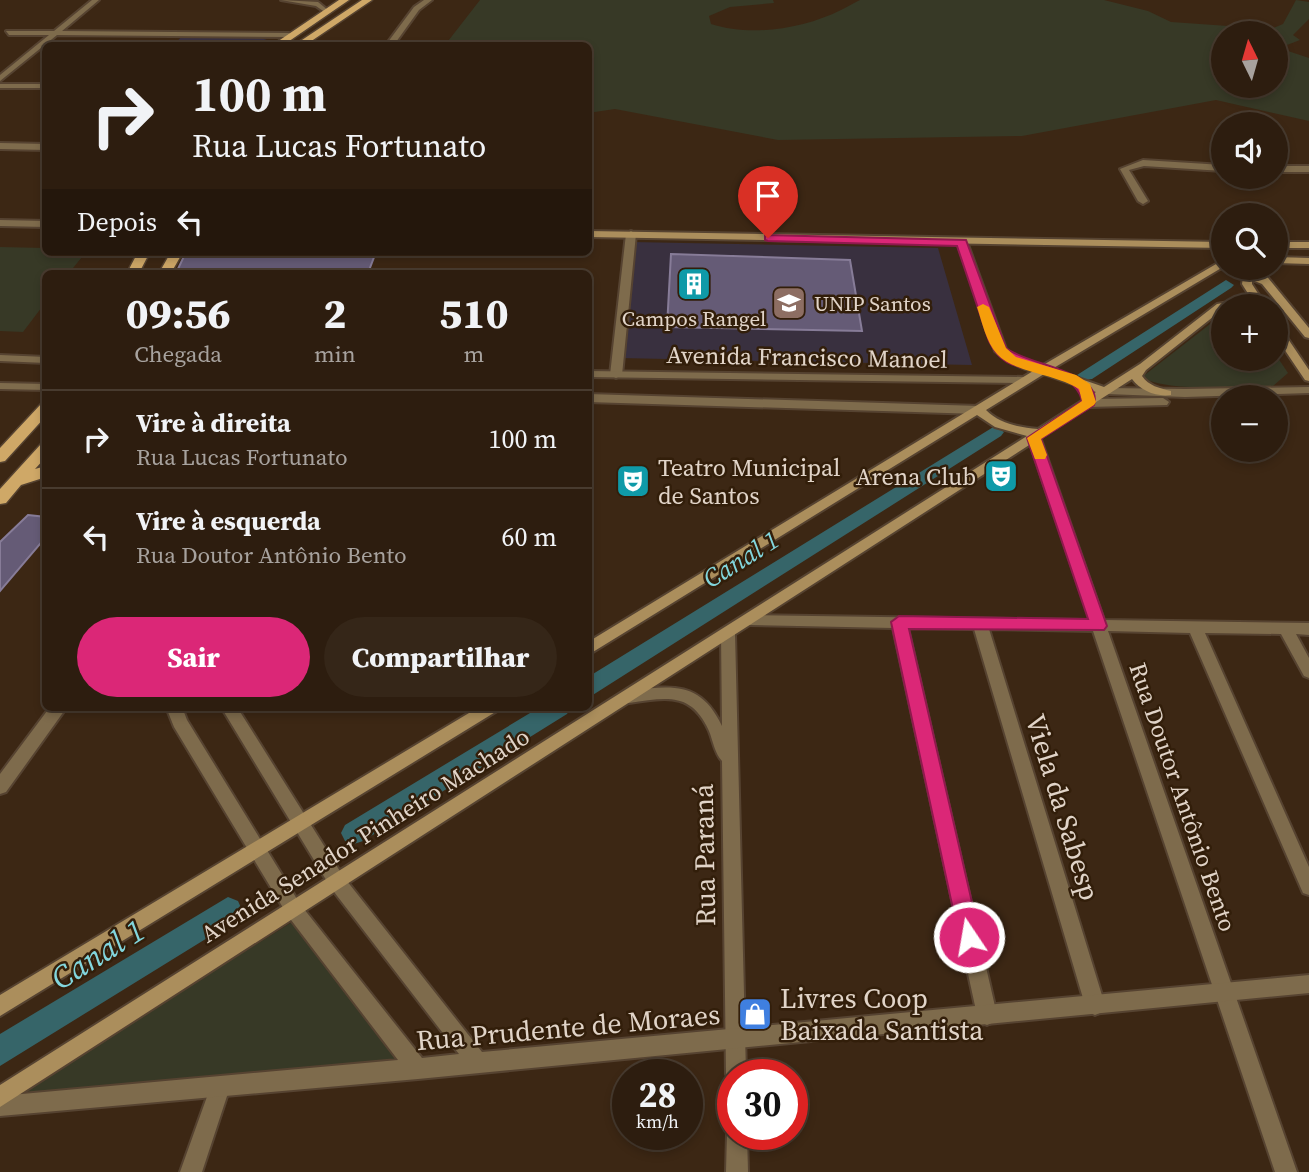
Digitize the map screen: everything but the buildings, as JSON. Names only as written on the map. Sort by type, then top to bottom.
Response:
[{"type":"main road","points":[[280,42],[345,0]]},
{"type":"main road","points":[[303,42],[368,0]]},
{"type":"main road","points":[[592,234],[962,243],[1211,245]]},
{"type":"main road","points":[[1288,245],[1309,244]]},
{"type":"main road","points":[[1180,246],[1211,251]]},
{"type":"main road","points":[[1288,260],[1309,261]]},
{"type":"main road","points":[[592,647],[1042,370],[1211,272]]},
{"type":"main road","points":[[1264,280],[1273,288],[1309,335]]},
{"type":"main road","name":"Avenida Senador Pinheiro Machado","points":[[0,1097],[1107,391],[1211,314]]},
{"type":"main road","points":[[1288,347],[1309,378]]},
{"type":"main road","points":[[1144,366],[1136,376],[1137,380],[1146,387],[1167,393]]},
{"type":"main road","points":[[1042,370],[1071,378],[1085,387],[1107,391]]},
{"type":"main road","points":[[1085,387],[1088,403]]},
{"type":"main road","points":[[979,410],[989,420],[1001,426],[1036,435]]},
{"type":"main road","points":[[0,457],[42,411]]},
{"type":"main road","points":[[0,499],[42,452]]},
{"type":"main road","points":[[15,482],[42,472]]},
{"type":"main road","name":"Avenida Senador Pinheiro Machado","points":[[0,1006],[485,711]]},
{"type":"street","points":[[43,42],[96,0]]},
{"type":"street","points":[[284,0],[318,4],[326,11]]},
{"type":"street","points":[[392,42],[404,30],[408,19],[429,0]]},
{"type":"street","points":[[9,33],[289,35]]},
{"type":"street","points":[[0,79],[42,43]]},
{"type":"street","points":[[0,86],[42,86]]},
{"type":"street","points":[[0,146],[42,146]]},
{"type":"street","points":[[1143,201],[1124,169],[1131,165],[1143,163],[1211,168]]},
{"type":"street","points":[[1288,169],[1309,169]]},
{"type":"street","points":[[0,223],[42,224]]},
{"type":"street","points":[[616,375],[631,234]]},
{"type":"street","points":[[962,243],[995,341],[1001,351],[1012,359],[1042,370]]},
{"type":"street","points":[[0,358],[42,360]]},
{"type":"street","name":"Avenida Francisco Manoel","points":[[592,374],[1026,380]]},
{"type":"street","points":[[0,386],[42,387]]},
{"type":"street","points":[[1107,391],[1167,393],[1309,390]]},
{"type":"street","name":"Avenida Francisco Manoel","points":[[592,398],[979,410]]},
{"type":"street","points":[[1288,401],[1309,401]]},
{"type":"street","points":[[1088,403],[1211,402]]},
{"type":"street","name":"Rua Doutor Antônio Bento","points":[[1036,435],[1098,626],[1286,1172]]},
{"type":"street","points":[[750,620],[1309,629]]},
{"type":"street","points":[[899,622],[987,1015]]},
{"type":"street","name":"Viela da Sabesp","points":[[980,624],[1096,1005]]},
{"type":"street","points":[[1195,627],[1309,887]]},
{"type":"street","points":[[1286,629],[1309,672]]},
{"type":"street","name":"Rua Paraná","points":[[728,634],[736,1059]]},
{"type":"street","points":[[629,697],[668,691],[692,697],[709,714],[730,768]]},
{"type":"street","points":[[0,787],[56,711]]},
{"type":"street","points":[[176,711],[293,910],[418,1069]]},
{"type":"street","points":[[232,711],[337,882],[477,1062]]},
{"type":"street","name":"Rua Prudente de Moraes","points":[[0,1106],[735,1040],[1309,984]]},
{"type":"street","points":[[191,1172],[220,1087]]},
{"type":"street","points":[[737,1150],[737,1172]]},
{"type":"shaded area","points":[[182,36],[267,40],[265,42],[177,42]]},
{"type":"shaded area","name":"UNIP Santos","points":[[631,242],[938,248],[972,365],[619,358]]},
{"type":"green space","points":[[480,0],[773,0],[774,3],[730,7],[709,16],[711,24],[760,30],[810,22],[860,0],[1104,0],[1148,11],[1171,22],[1211,25],[1211,98],[1288,98],[1288,51],[1309,58],[1309,121],[1288,116],[1288,112],[1269,112],[1216,100],[1022,136],[778,140],[615,109],[592,112],[592,42],[447,42]]},
{"type":"green space","points":[[1296,0],[1309,2],[1309,19],[1293,35],[1300,40],[1288,45],[1288,21],[1285,21]]},
{"type":"green space","points":[[0,247],[42,248],[42,256],[83,256],[71,270],[42,270],[42,307],[23,332],[0,331]]},
{"type":"green space","points":[[1211,323],[1211,371],[1288,373],[1274,385],[1211,387],[1169,385],[1142,377]]},
{"type":"green space","points":[[292,922],[401,1060],[13,1096]]},
{"type":"waterway","name":"Canal 1","points":[[1086,375],[1226,285]]},
{"type":"waterway","name":"Canal 1","points":[[592,686],[995,432]]},
{"type":"waterway","name":"Canal 1","points":[[354,833],[552,711]]},
{"type":"waterway","name":"Canal 1","points":[[0,1051],[228,910]]},
{"type":"slow traffic","points":[[983,307],[1001,351],[1012,359],[1059,373],[1085,387],[1089,402],[1034,438],[1040,455]]},
{"type":"place","name":"Campos Rangel","points":[[694,284]]},
{"type":"place","name":"UNIP Santos","points":[[789,303]]},
{"type":"place","name":"Arena Club","points":[[1001,476]]},
{"type":"place","name":"Teatro Municipal de Santos","points":[[633,481]]},
{"type":"place","name":"Livres Coop Baixada Santista","points":[[755,1014]]},
{"type":"route","points":[[768,238],[962,243],[995,341],[1001,351],[1012,359],[1071,378],[1085,387],[1087,393],[1089,402],[1034,438],[1098,626],[899,622],[969,937]]}]
